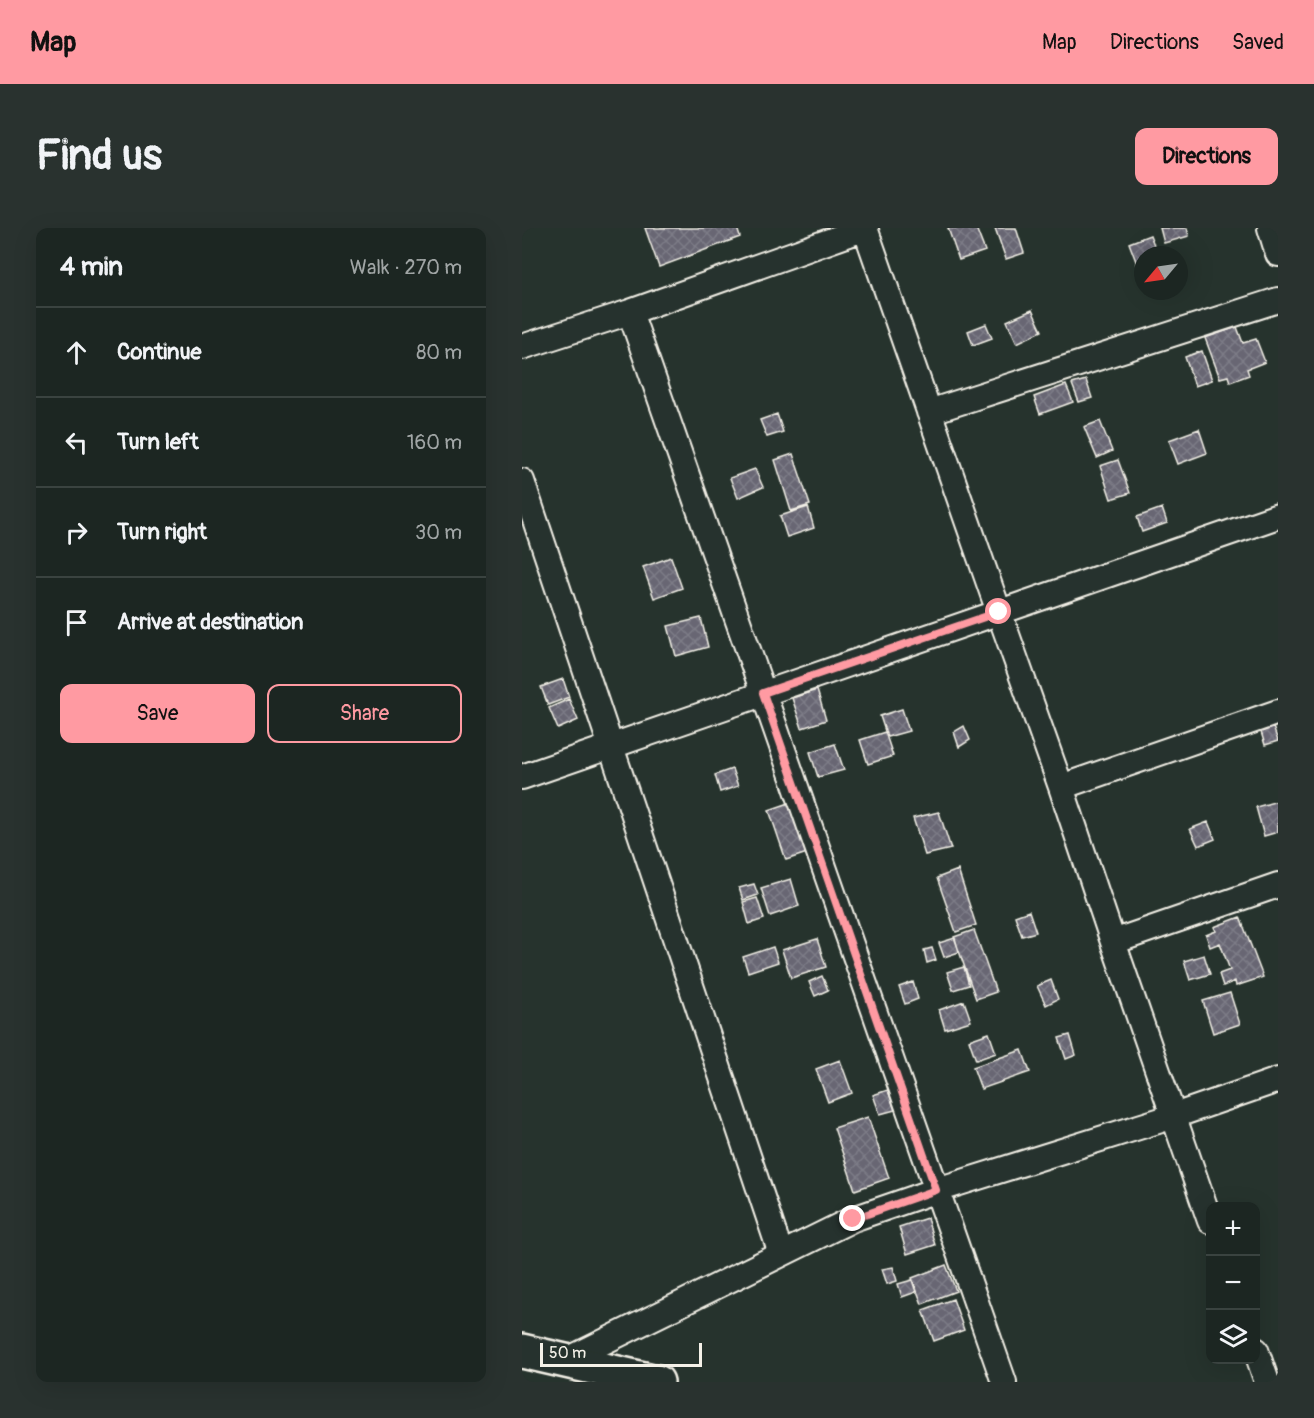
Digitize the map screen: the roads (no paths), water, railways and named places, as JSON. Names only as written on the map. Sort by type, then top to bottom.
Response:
[{"type":"highway","points":[[522,1352],[657,1382]]},
{"type":"street","points":[[522,347],[630,312],[865,228],[1206,1209]]},
{"type":"street","points":[[1270,228],[1278,254]]},
{"type":"street","points":[[929,412],[1278,300]]},
{"type":"street","points":[[630,312],[1004,1382]]},
{"type":"street","points":[[522,481],[781,1254]]},
{"type":"street","points":[[522,777],[1278,516]]},
{"type":"street","points":[[1061,787],[1278,712]]},
{"type":"street","points":[[1113,942],[1278,885]]},
{"type":"street","points":[[565,1361],[853,1219],[936,1190],[1174,1116],[1278,1080]]},
{"type":"street","points":[[1260,1362],[1267,1382]]}]
